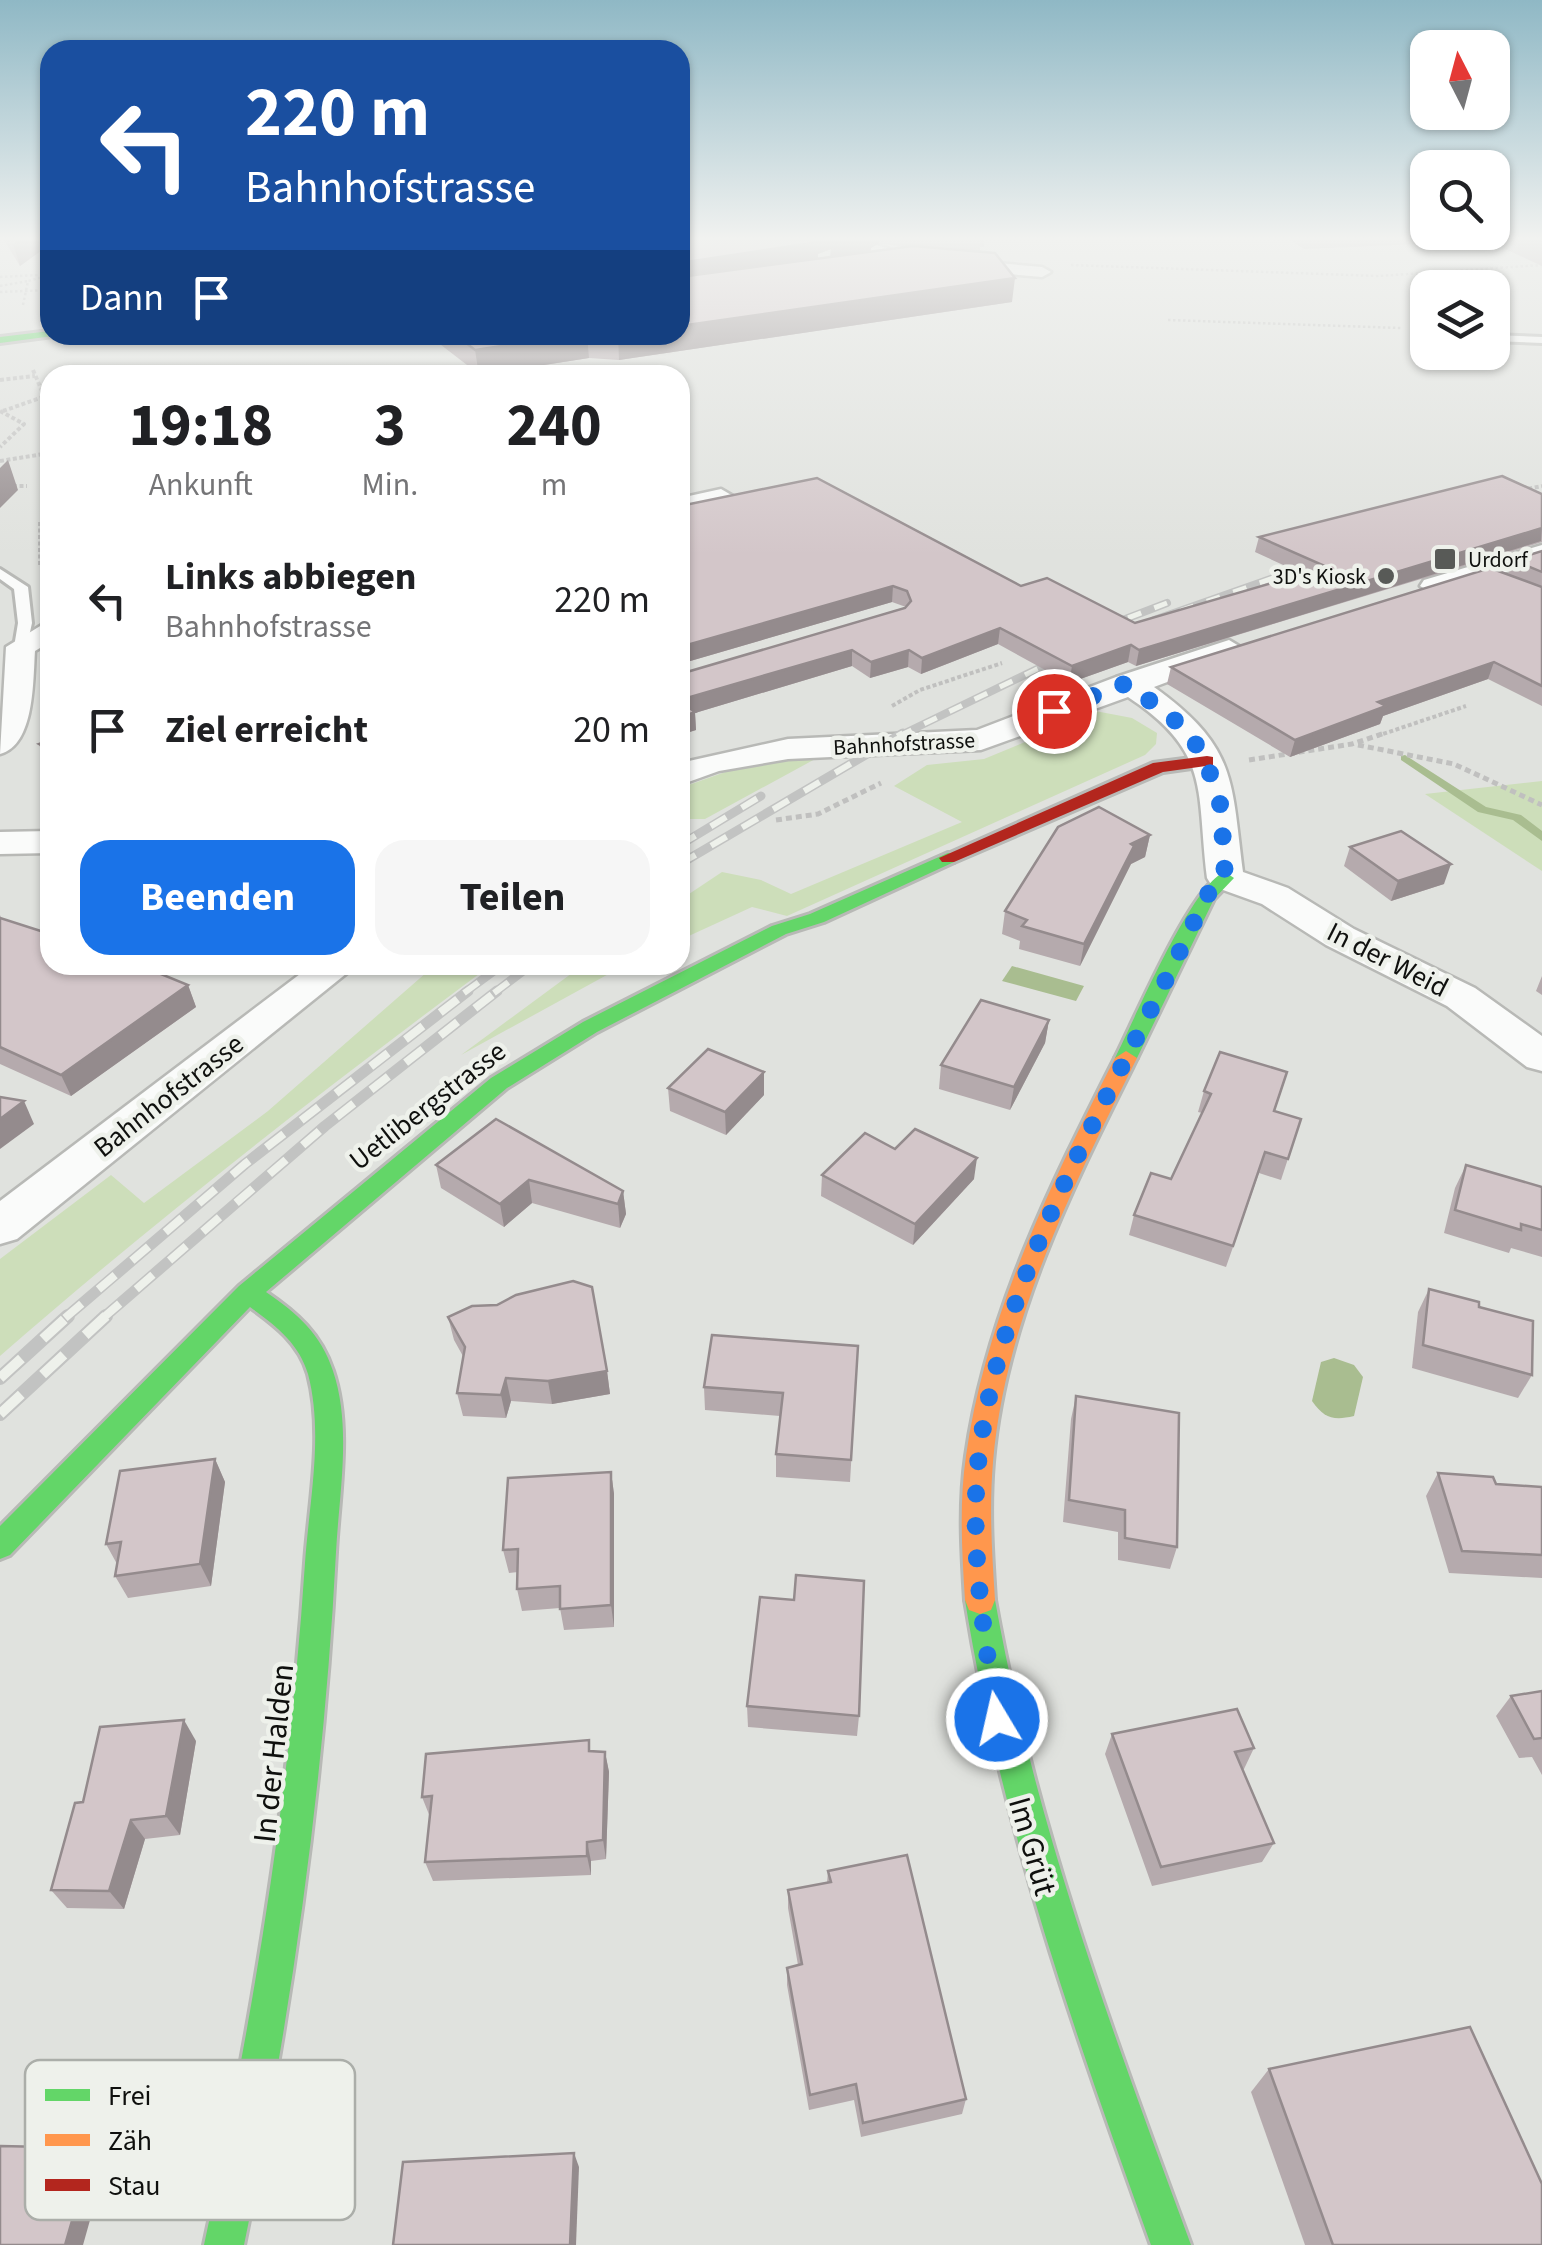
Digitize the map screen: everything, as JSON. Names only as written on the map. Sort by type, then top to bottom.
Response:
[{"type":"street","points":[[690,502],[721,496]]},
{"type":"street","points":[[1404,595],[1542,553]]},
{"type":"street","points":[[0,744],[15,708],[21,647],[40,635]]},
{"type":"street","name":"Bahnhofstrasse","points":[[690,772],[749,754],[826,746],[943,745],[1008,733],[1127,683],[1260,640]]},
{"type":"street","points":[[1127,683],[1187,730],[1206,761],[1221,807],[1225,878]]},
{"type":"street","name":"Uetlibergstrasse","points":[[0,1546],[248,1293],[498,1083],[590,1028],[779,930],[817,918],[1071,802],[1158,767],[1206,761]]},
{"type":"street","points":[[0,843],[40,842]]},
{"type":"street","name":"In der Weid","points":[[1225,878],[1276,896],[1340,937],[1462,997],[1542,1057]]},
{"type":"street","name":"Im Grüt","points":[[1171,2245],[1043,1888],[997,1719],[976,1540],[981,1444],[994,1372],[1016,1301],[1080,1154],[1206,896],[1225,878]]},
{"type":"street","name":"Bahnhofstrasse","points":[[0,1226],[324,975]]},
{"type":"street","name":"In der Halden","points":[[248,1293],[300,1330],[319,1366],[324,1460],[321,1600],[298,1828],[280,1972],[262,2060]]},
{"type":"street","name":"In der Halden","points":[[224,2245],[229,2220]]},
{"type":"lane","points":[[1478,572],[1510,586]]},
{"type":"lane","points":[[0,574],[20,586],[25,624],[21,647]]},
{"type":"path","points":[[30,361],[40,389]]},
{"type":"path","points":[[1,378],[35,376]]},
{"type":"path","points":[[1,411],[40,398]]},
{"type":"path","points":[[0,446],[24,424],[1,411]]},
{"type":"path","points":[[0,431],[14,431]]},
{"type":"path","points":[[0,462],[40,455]]},
{"type":"path","points":[[0,486],[27,486]]},
{"type":"path","points":[[1508,492],[1542,486]]},
{"type":"path","points":[[826,746],[920,690],[1002,662]]},
{"type":"path","points":[[1206,761],[1256,760],[1352,744],[1466,706]]},
{"type":"path","points":[[1352,744],[1410,750],[1469,766],[1542,805]]},
{"type":"path","points":[[776,820],[802,820],[829,812],[943,745]]},
{"type":"shaded area","points":[[1090,710],[1132,718],[1157,733],[1156,744],[1145,755],[787,916],[752,907],[690,935],[690,893],[722,872],[761,880],[791,894],[962,822],[894,786],[927,765],[984,759],[1064,726]]},
{"type":"shaded area","points":[[817,758],[705,819],[690,819],[690,784],[751,763]]},
{"type":"shaded area","points":[[1542,781],[1542,871],[1425,794]]},
{"type":"shaded area","points":[[1012,966],[1084,986],[1076,1001],[1002,981]]},
{"type":"shaded area","points":[[424,975],[478,975],[242,1156],[0,1356],[0,1259],[111,1175],[144,1203],[268,1111]]},
{"type":"shaded area","points":[[569,975],[607,975],[461,1055]]},
{"type":"shaded area","points":[[1334,1358],[1354,1365],[1363,1377],[1354,1416],[1330,1417],[1312,1401],[1321,1362]]},
{"type":"building","points":[[469,345],[508,345],[475,350]]},
{"type":"building","points":[[1502,476],[1542,494],[1542,528],[1139,650],[1131,645],[1072,666],[1000,628],[922,658],[909,650],[871,662],[852,650],[690,697],[690,671],[905,608],[911,601],[907,591],[893,586],[690,644],[690,504],[817,478],[1021,586],[1047,578],[1135,623],[1327,567],[1259,537]]},
{"type":"building","points":[[1542,551],[1542,572],[1513,560]]},
{"type":"building","points":[[1490,568],[1542,587],[1542,686],[1494,662],[1378,702],[1386,706],[1295,740],[1171,667]]},
{"type":"building","points":[[1099,807],[1150,835],[1131,844],[1134,846],[1084,944],[1022,926],[1027,920],[1005,911],[1058,827]]},
{"type":"building","points":[[1401,831],[1451,864],[1398,881],[1350,847]]},
{"type":"building","points":[[0,918],[40,931],[40,975],[164,975],[188,985],[61,1075],[0,1047]]},
{"type":"building","points":[[981,1000],[1049,1020],[1014,1087],[941,1065]]},
{"type":"building","points":[[708,1049],[764,1072],[725,1112],[668,1088]]},
{"type":"building","points":[[1220,1052],[1287,1072],[1274,1111],[1301,1119],[1288,1159],[1265,1152],[1233,1246],[1134,1215],[1151,1173],[1171,1179],[1211,1094],[1204,1091]]},
{"type":"building","points":[[0,1097],[24,1101],[0,1119]]},
{"type":"building","points":[[496,1119],[623,1191],[618,1204],[529,1180],[500,1204],[436,1165]]},
{"type":"building","points":[[915,1129],[977,1158],[915,1224],[822,1175],[865,1133],[895,1149]]},
{"type":"building","points":[[1466,1165],[1542,1187],[1542,1230],[1521,1224],[1521,1230],[1455,1210]]},
{"type":"building","points":[[573,1281],[592,1287],[607,1371],[548,1381],[506,1378],[501,1395],[457,1393],[465,1347],[448,1317],[472,1306],[497,1305],[516,1295]]},
{"type":"building","points":[[1429,1289],[1533,1321],[1532,1375],[1423,1345]]},
{"type":"building","points":[[712,1335],[858,1346],[851,1460],[776,1454],[783,1393],[704,1387]]},
{"type":"building","points":[[1076,1396],[1179,1413],[1177,1547],[1125,1538],[1125,1510],[1069,1500]]},
{"type":"building","points":[[215,1459],[200,1564],[115,1576],[121,1542],[106,1544],[120,1471]]},
{"type":"building","points":[[611,1472],[611,1605],[560,1609],[560,1586],[517,1589],[518,1549],[503,1550],[508,1478]]},
{"type":"building","points":[[1438,1473],[1493,1477],[1496,1484],[1542,1487],[1542,1555],[1462,1551]]},
{"type":"building","points":[[796,1575],[864,1581],[859,1716],[747,1706],[760,1597],[794,1600]]},
{"type":"building","points":[[1542,1691],[1542,1738],[1534,1739],[1511,1696]]},
{"type":"building","points":[[1237,1709],[1254,1748],[1235,1752],[1274,1843],[1161,1867],[1112,1734]]},
{"type":"building","points":[[184,1720],[166,1816],[131,1820],[109,1891],[51,1890],[75,1803],[83,1802],[100,1727]]},
{"type":"building","points":[[589,1740],[589,1751],[605,1752],[603,1840],[587,1842],[587,1856],[425,1862],[432,1796],[422,1797],[426,1754]]},
{"type":"building","points":[[907,1855],[966,2099],[863,2123],[856,2084],[810,2095],[787,1968],[802,1964],[788,1890],[831,1882],[828,1871]]},
{"type":"building","points":[[1470,2027],[1542,2184],[1542,2245],[1333,2245],[1269,2069]]},
{"type":"building","points":[[0,2146],[25,2147],[25,2220],[72,2220],[65,2245],[0,2245]]},
{"type":"building","points":[[574,2153],[570,2245],[393,2245],[403,2162]]},
{"type":"waterway","points":[[1405,758],[1482,810],[1517,817],[1542,837]]},
{"type":"railway","points":[[1154,620],[1319,562]]},
{"type":"railway","points":[[1102,628],[1167,603]]},
{"type":"railway","points":[[899,736],[1066,655]]},
{"type":"railway","points":[[690,858],[903,733]]},
{"type":"railway","points":[[690,839],[761,796]]},
{"type":"railway","points":[[464,993],[488,975]]},
{"type":"railway","points":[[494,993],[518,975]]},
{"type":"railway","points":[[65,1318],[245,1164],[468,991]]},
{"type":"railway","points":[[103,1318],[325,1126],[497,991]]},
{"type":"railway","points":[[0,1378],[68,1316]]},
{"type":"railway","points":[[0,1414],[106,1316]]},
{"type":"traffic: fast","points":[[0,1546],[248,1293],[499,1083],[590,1027],[779,930],[817,918],[948,858]]},
{"type":"traffic: fast","points":[[1126,1058],[1206,896],[1225,878]]},
{"type":"traffic: fast","points":[[248,1293],[294,1327],[308,1344],[321,1374],[328,1419],[317,1624],[300,1803],[262,2060]]},
{"type":"traffic: fast","points":[[980,1600],[994,1685],[1034,1848],[1085,2006],[1171,2245]]},
{"type":"traffic: fast","points":[[224,2245],[229,2220]]},
{"type":"traffic: slow","points":[[980,1600],[975,1528],[979,1458],[992,1388],[1035,1252],[1126,1058]]},
{"type":"traffic: jam","points":[[948,858],[1159,767],[1207,761]]},
{"type":"place","name":"Urdorf","points":[[1445,559]]},
{"type":"place","name":"3D's Kiosk","points":[[1386,576]]},
{"type":"route","points":[[997,1719],[976,1540],[981,1444],[994,1372],[1016,1301],[1080,1154],[1206,896],[1225,878],[1216,780],[1187,730],[1127,683],[1054,711]]}]
